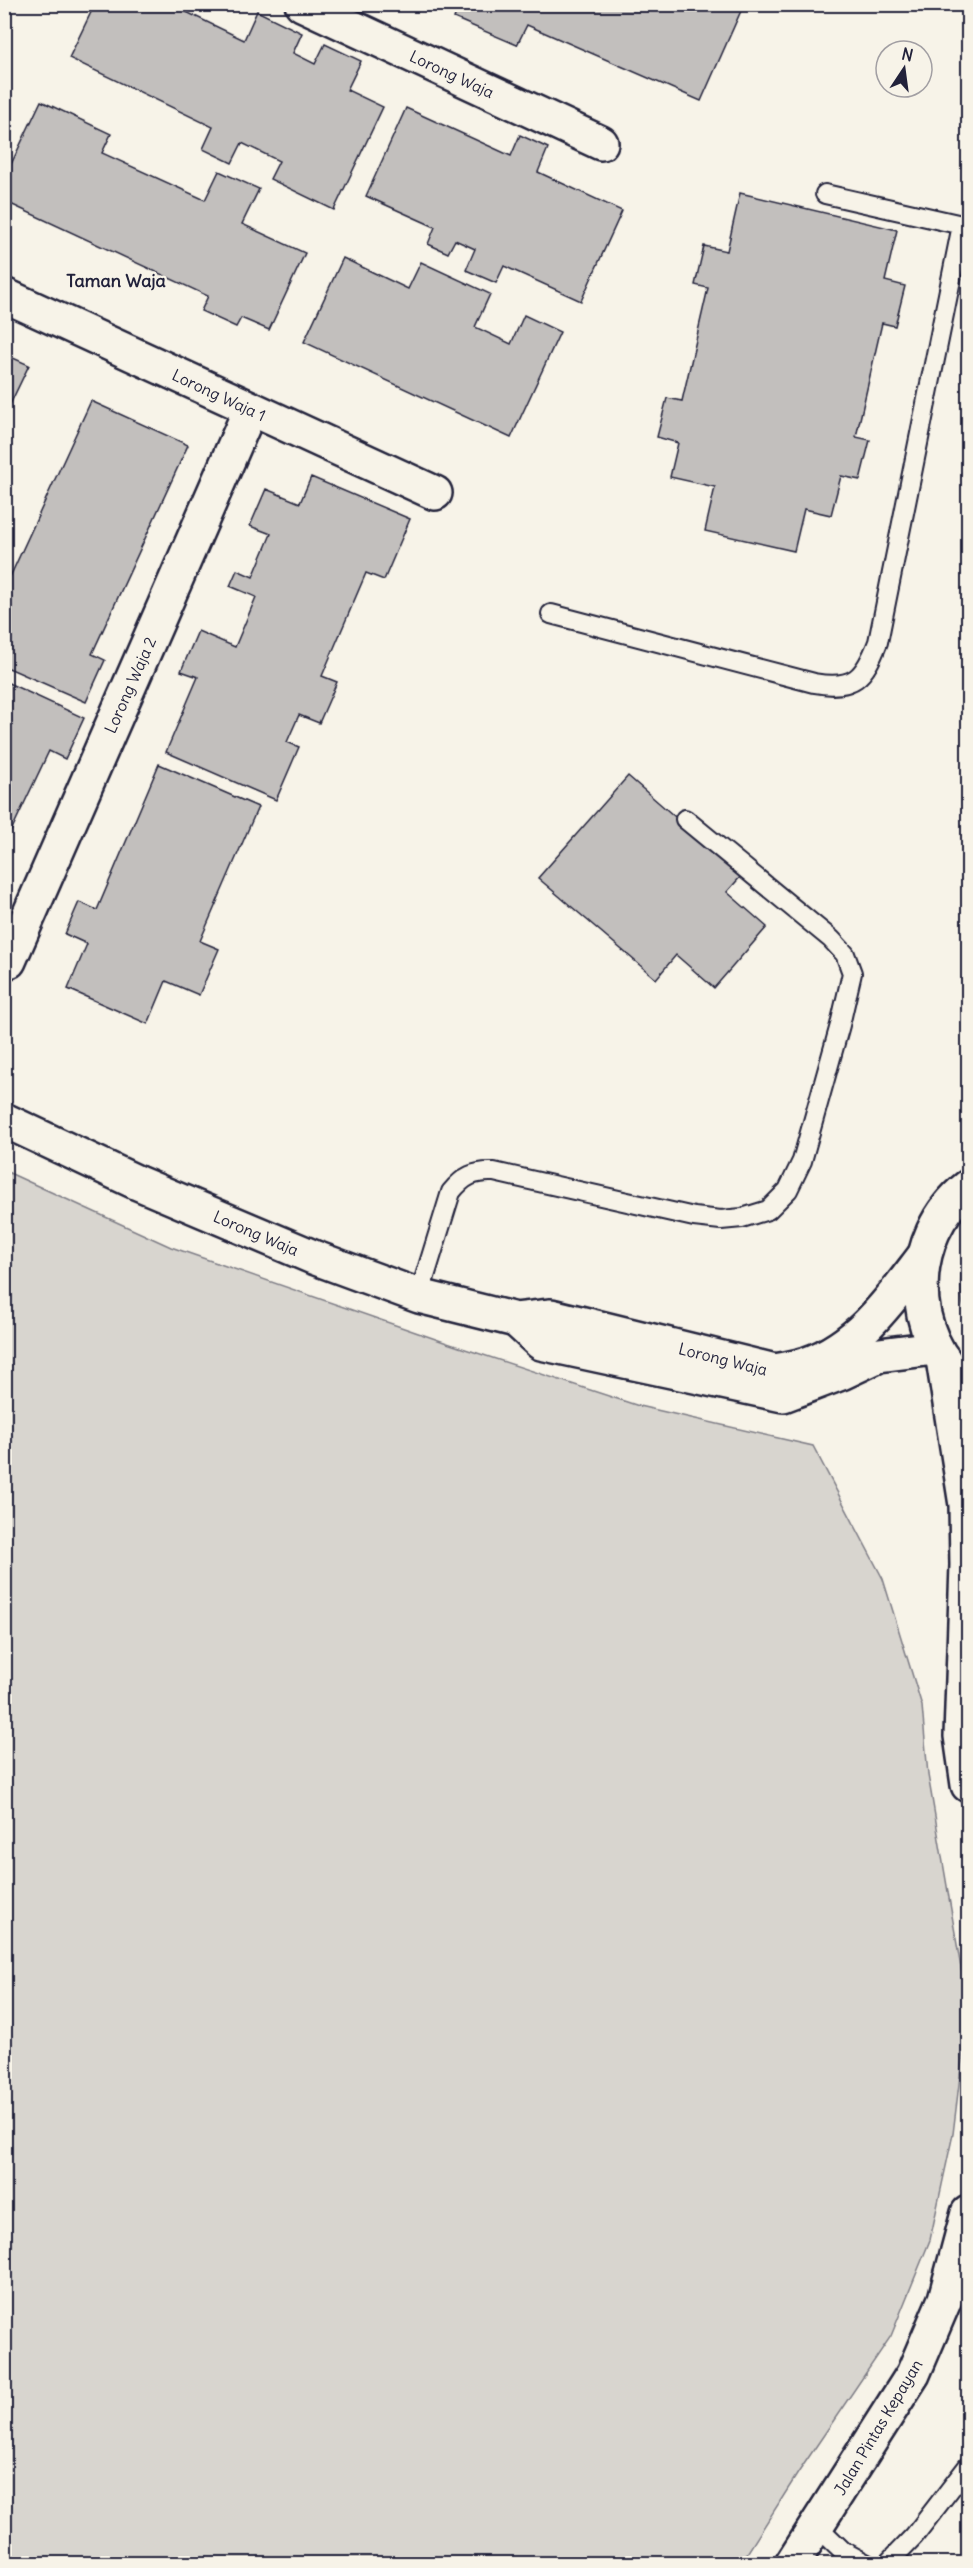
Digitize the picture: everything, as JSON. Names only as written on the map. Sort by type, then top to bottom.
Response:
[{"type":"street","name":"Lorong Waja","points":[[302,4],[601,143]]},
{"type":"street","name":"Lorong Waja 1","points":[[4,295],[250,410],[435,493]]},
{"type":"street","name":"Lorong Waja 2","points":[[9,960],[250,410]]},
{"type":"street","name":"Lorong Waja","points":[[4,1120],[138,1183],[270,1239],[419,1296],[516,1320],[551,1316],[776,1371],[808,1364],[858,1336],[924,1256]]},
{"type":"street","points":[[969,1174],[958,1198],[933,1231],[924,1256],[921,1283],[927,1331],[939,1354],[969,1386]]},
{"type":"street","name":"Lorong Waja","points":[[516,1320],[541,1343],[783,1395],[842,1373],[879,1355],[939,1354]]},
{"type":"street","points":[[939,1354],[966,1505],[965,1721],[969,1785]]},
{"type":"street","name":"Jalan Pintas Kepayan","points":[[792,2564],[818,2527],[914,2374],[945,2299],[969,2213]]},
{"type":"lane","points":[[551,614],[836,687],[855,681],[870,664],[878,642],[965,226],[825,194]]},
{"type":"lane","points":[[419,1296],[452,1192],[462,1179],[477,1171],[494,1172],[694,1217],[721,1220],[742,1218],[768,1210],[788,1190],[802,1161],[843,1016],[852,973],[845,954],[831,939],[685,819]]},
{"type":"lane","points":[[886,2564],[914,2536],[969,2466]]},
{"type":"lane","points":[[818,2527],[843,2551],[867,2564]]},
{"type":"shaded area","points":[[5,1171],[171,1247],[447,1343],[639,1406],[813,1446],[883,1579],[922,1706],[928,1775],[968,2009],[953,2134],[930,2240],[891,2336],[798,2473],[741,2563],[5,2563]]},
{"type":"shaded area","points":[[968,1240],[968,1321],[962,1301],[960,1280]]},
{"type":"building","points":[[95,4],[170,4],[244,40],[257,11],[302,33],[293,53],[315,64],[325,44],[361,61],[347,90],[383,107],[334,210],[270,179],[279,161],[242,143],[232,163],[203,149],[213,127],[69,58]]},
{"type":"building","points":[[460,4],[744,4],[701,101],[527,25],[517,45],[454,18]]},
{"type":"building","points":[[41,101],[111,134],[102,153],[205,200],[219,171],[259,189],[242,224],[305,253],[269,330],[241,318],[236,327],[201,311],[208,296],[4,201],[4,179]]},
{"type":"building","points":[[406,108],[511,156],[520,135],[548,148],[538,172],[622,211],[581,301],[504,266],[496,283],[466,270],[475,249],[455,240],[448,253],[428,244],[435,227],[366,196]]},
{"type":"building","points":[[740,193],[897,230],[885,281],[905,286],[895,326],[882,323],[856,437],[870,440],[860,480],[841,476],[831,515],[804,509],[794,551],[705,531],[715,487],[670,477],[678,443],[657,437],[667,398],[682,401],[708,288],[695,285],[704,246],[727,251]]},
{"type":"building","points":[[343,258],[408,289],[421,262],[490,294],[475,327],[511,344],[524,315],[560,332],[511,438],[304,342]]},
{"type":"building","points":[[4,354],[29,365],[4,417]]},
{"type":"building","points":[[91,401],[188,445],[92,654],[105,660],[86,702],[4,666],[4,590]]},
{"type":"building","points":[[311,477],[410,519],[384,580],[366,573],[322,676],[337,682],[319,723],[299,715],[287,742],[299,747],[276,800],[166,752],[198,677],[181,671],[198,631],[235,647],[256,597],[230,586],[237,570],[253,577],[271,534],[250,526],[266,489],[300,503]]},
{"type":"building","points":[[4,681],[84,718],[65,759],[49,751],[4,846]]},
{"type":"building","points":[[159,764],[258,807],[200,941],[219,949],[199,995],[166,981],[148,1024],[68,989],[87,944],[65,934],[79,902],[97,910]]},
{"type":"building","points":[[628,776],[742,875],[727,892],[767,927],[714,988],[676,955],[656,979],[538,878]]},
{"type":"district","name":"Taman Waja","points":[[116,280]]}]
